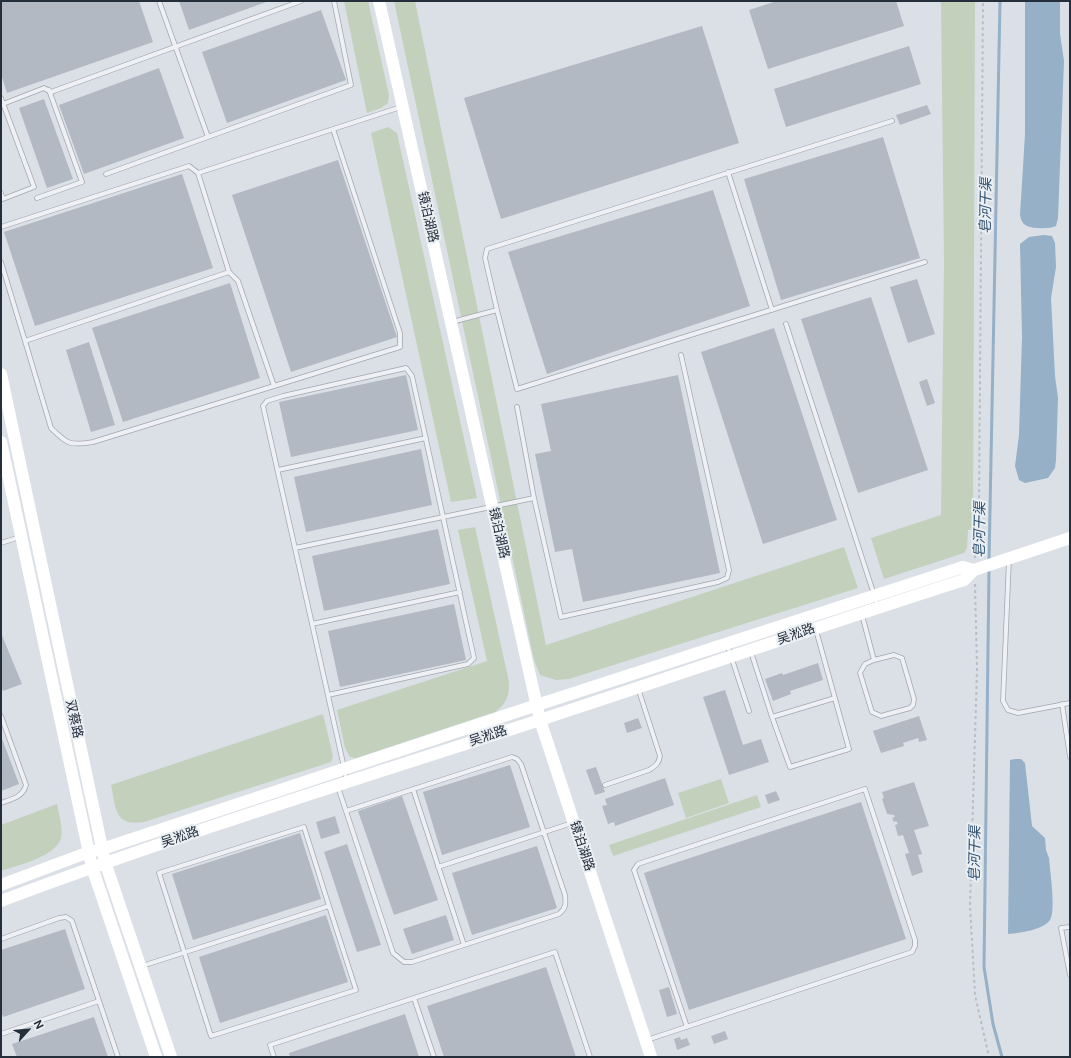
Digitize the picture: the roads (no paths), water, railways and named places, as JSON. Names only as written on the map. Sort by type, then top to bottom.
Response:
[{"type":"street","name":"镜泊湖路","points":[[379,1],[540,720],[650,1057]]},
{"type":"street","name":"双蔡路","points":[[1,374],[105,862],[171,1057]]},
{"type":"street","name":"双蔡路","points":[[1,442],[92,866],[156,1057]]},
{"type":"street","name":"吴淞路","points":[[1,885],[89,852],[727,644],[876,602],[964,580],[974,570],[1070,538]]},
{"type":"street","name":"吴淞路","points":[[1,901],[92,866],[342,783],[638,688],[815,627],[861,613],[876,602]]},
{"type":"lane","points":[[159,1],[208,137]]},
{"type":"lane","points":[[3,104],[44,88],[52,92],[301,1]]},
{"type":"lane","points":[[106,174],[351,85],[334,1]]},
{"type":"lane","points":[[37,198],[82,182],[49,90]]},
{"type":"lane","points":[[1,98],[3,110],[34,187],[3,199],[1,193]]},
{"type":"lane","points":[[198,173],[403,106]]},
{"type":"lane","points":[[892,121],[486,249],[485,258],[496,310],[518,389],[925,262]]},
{"type":"lane","points":[[1,262],[51,428],[61,438],[74,445],[93,442],[400,347],[400,333],[333,129]]},
{"type":"lane","points":[[1,227],[190,166],[198,173],[229,272],[238,281],[274,386]]},
{"type":"lane","points":[[728,172],[772,310]]},
{"type":"lane","points":[[25,341],[229,272]]},
{"type":"lane","points":[[451,322],[496,310]]},
{"type":"lane","points":[[786,324],[876,602]]},
{"type":"lane","points":[[517,407],[534,498],[561,617],[718,582],[727,578],[729,570],[681,355]]},
{"type":"lane","points":[[328,696],[468,664],[474,658],[412,376],[406,368],[399,368],[283,396],[267,402],[263,406],[344,769],[342,783],[346,811],[393,953],[404,962],[412,962],[559,914],[564,910],[566,905],[565,895],[517,759],[512,757],[346,811]]},
{"type":"lane","points":[[278,470],[426,438]]},
{"type":"lane","points":[[295,548],[534,498]]},
{"type":"lane","points":[[1,543],[21,537]]},
{"type":"lane","points":[[1009,559],[1003,701],[1008,710],[1018,713],[1070,703]]},
{"type":"lane","points":[[312,624],[460,592]]},
{"type":"lane","points":[[861,613],[874,660]]},
{"type":"lane","points":[[750,649],[790,767],[849,749],[815,627]]},
{"type":"lane","points":[[727,644],[749,712]]},
{"type":"lane","points":[[894,655],[902,658],[914,699],[913,705],[910,708],[881,716],[872,712],[860,673],[865,664],[874,660],[894,655]]},
{"type":"lane","points":[[605,785],[649,770],[659,762],[660,756],[638,688]]},
{"type":"lane","points":[[772,717],[834,698]]},
{"type":"lane","points":[[1062,704],[1070,757]]},
{"type":"lane","points":[[1,716],[26,785],[24,792],[19,796],[1,803]]},
{"type":"lane","points":[[645,1041],[687,1027],[912,952],[915,946],[915,940],[865,789],[638,864],[634,870],[687,1027]]},
{"type":"lane","points":[[413,790],[464,945]]},
{"type":"lane","points":[[438,867],[574,822]]},
{"type":"lane","points":[[304,827],[329,906],[356,990],[211,1036],[159,873],[304,827]]},
{"type":"lane","points":[[140,966],[329,906]]},
{"type":"lane","points":[[1,939],[49,921],[66,917],[72,921],[118,1057]]},
{"type":"lane","points":[[1070,926],[1061,928],[1070,975]]},
{"type":"lane","points":[[274,1057],[270,1045],[555,952],[590,1057]]},
{"type":"lane","points":[[414,998],[434,1057]]},
{"type":"lane","points":[[1,1034],[99,1001]]},
{"type":"water","points":[[1025,1],[1060,1],[1060,34],[1064,61],[1058,218],[1056,226],[1046,228],[1034,228],[1025,225],[1021,220],[1020,215],[1025,134]]},
{"type":"water","points":[[1044,235],[1052,236],[1055,243],[1056,267],[1051,298],[1055,376],[1058,398],[1056,460],[1055,468],[1048,478],[1025,483],[1019,480],[1015,466],[1019,435],[1022,337],[1020,244],[1029,237]]},
{"type":"water","points":[[1021,759],[1025,763],[1032,826],[1045,838],[1046,850],[1049,858],[1053,909],[1050,920],[1037,929],[1008,934],[1010,760]]},
{"type":"waterway","name":"皂河干渠","points":[[989,561],[1000,1]]},
{"type":"waterway","name":"皂河干渠","points":[[989,569],[984,967],[993,1024],[1002,1057]]}]
